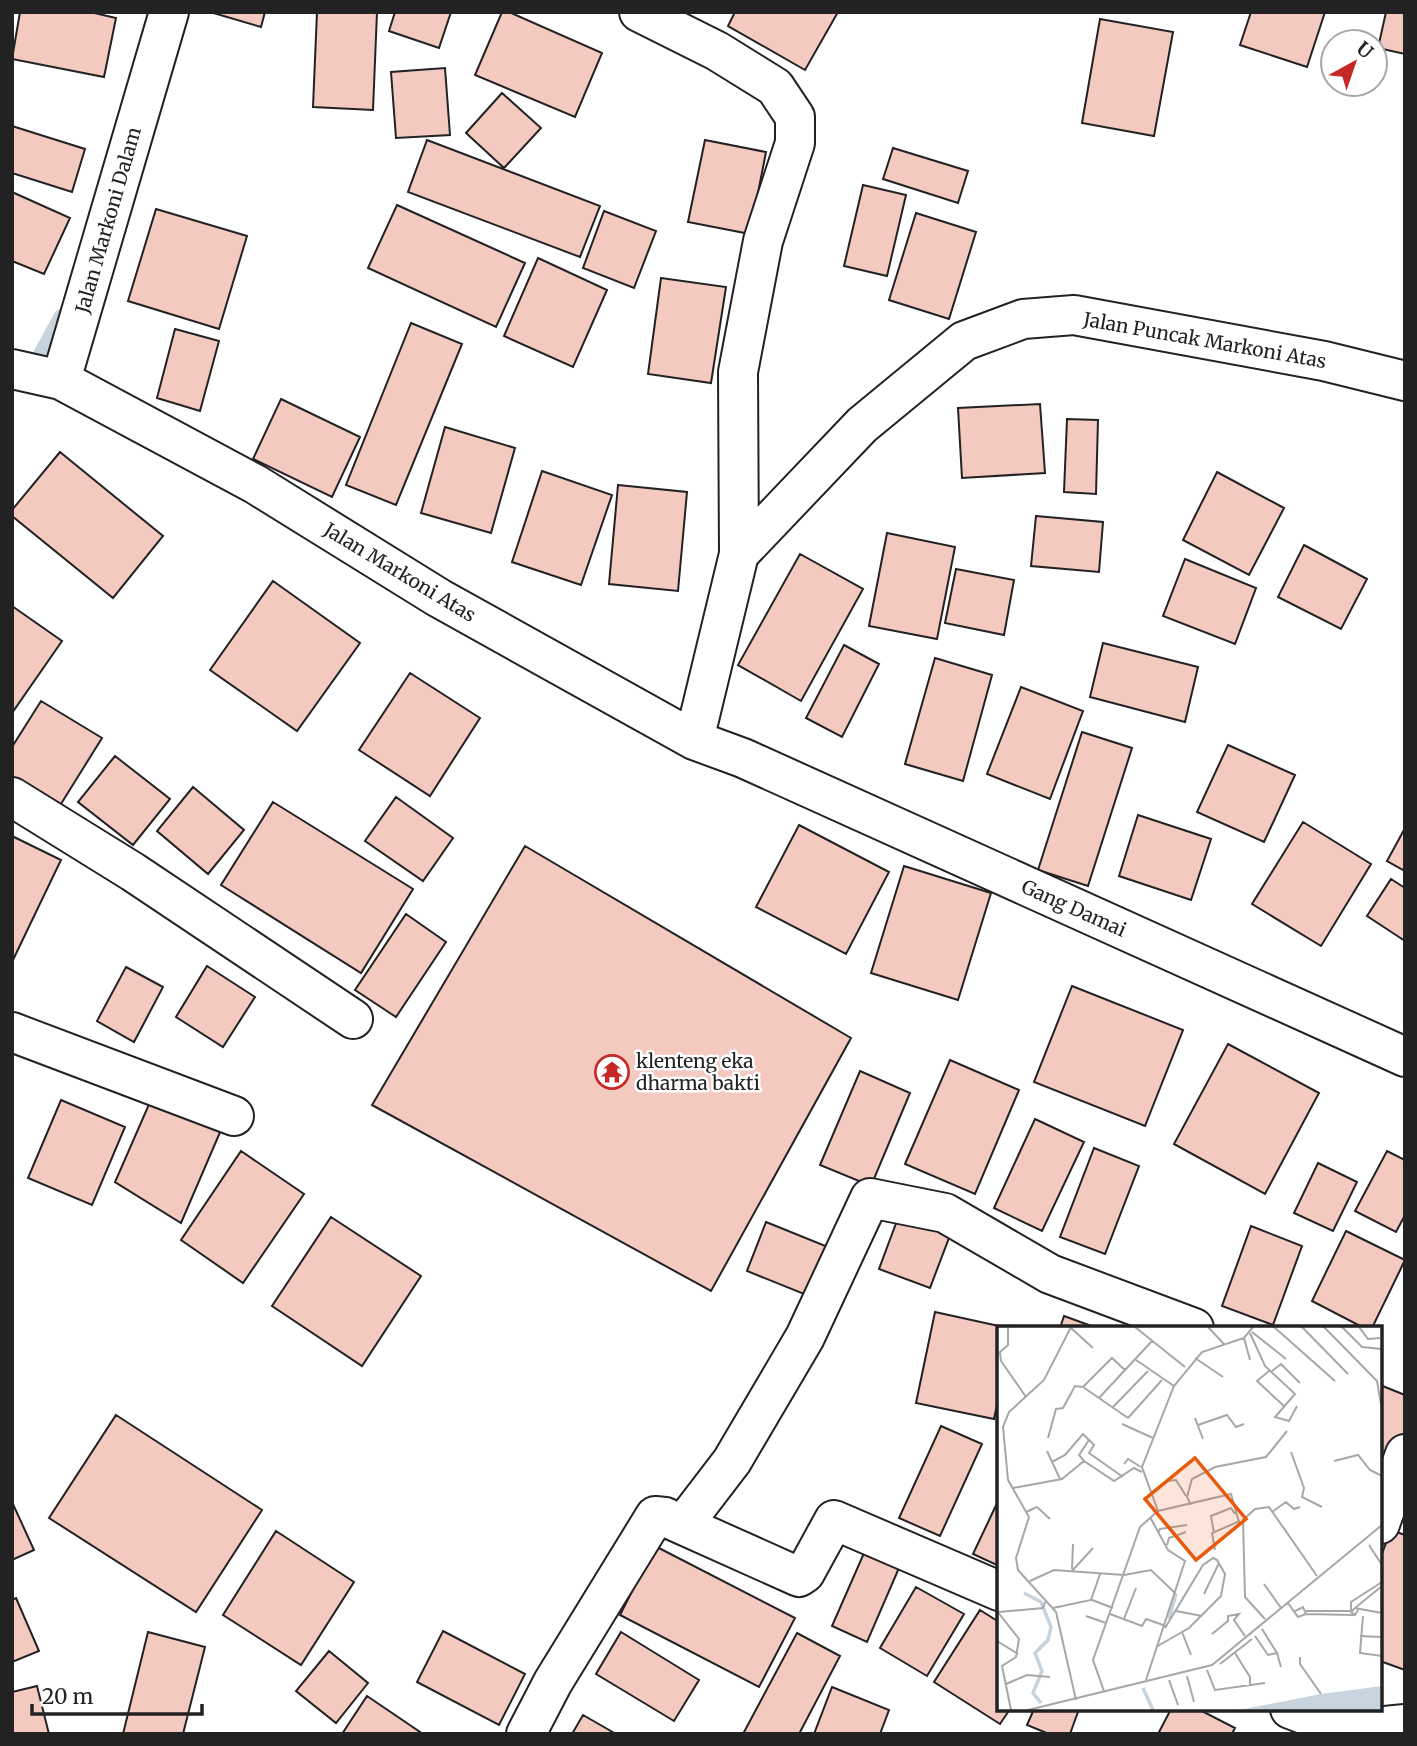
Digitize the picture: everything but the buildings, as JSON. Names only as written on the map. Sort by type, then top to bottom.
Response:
[{"type":"street","name":"Jalan Markoni Dalam","points":[[61,380],[169,12]]},
{"type":"street","points":[[639,12],[717,51],[775,86],[795,117],[795,143],[763,241],[738,372],[739,554],[694,740]]},
{"type":"street","name":"Jalan Puncak Markoni Atas","points":[[739,554],[862,425],[964,341],[1023,319],[1074,315],[1324,361],[1405,382]]},
{"type":"street","points":[[12,369],[61,380]]},
{"type":"street","name":"Jalan Markoni Atas","points":[[61,380],[255,484],[439,598],[694,740],[743,758]]},
{"type":"street","name":"Gang Damai","points":[[743,758],[1405,1057]]},
{"type":"street","points":[[12,797],[133,872],[353,1018]]},
{"type":"street","points":[[12,1032],[234,1116]]},
{"type":"street","points":[[683,1525],[732,1461],[805,1337],[870,1198],[945,1213],[1050,1274],[1189,1326]]},
{"type":"street","points":[[1382,1518],[1405,1454]]},
{"type":"street","points":[[526,1734],[553,1682],[652,1519],[659,1516],[799,1577],[805,1573],[830,1524],[836,1520],[997,1590]]},
{"type":"street","points":[[1295,1711],[1344,1732],[1405,1724]]},
{"type":"waterway","points":[[22,359],[38,362],[62,318]]},
{"type":"place","name":"klenteng eka dharma bakti","points":[[612,1072]]}]
